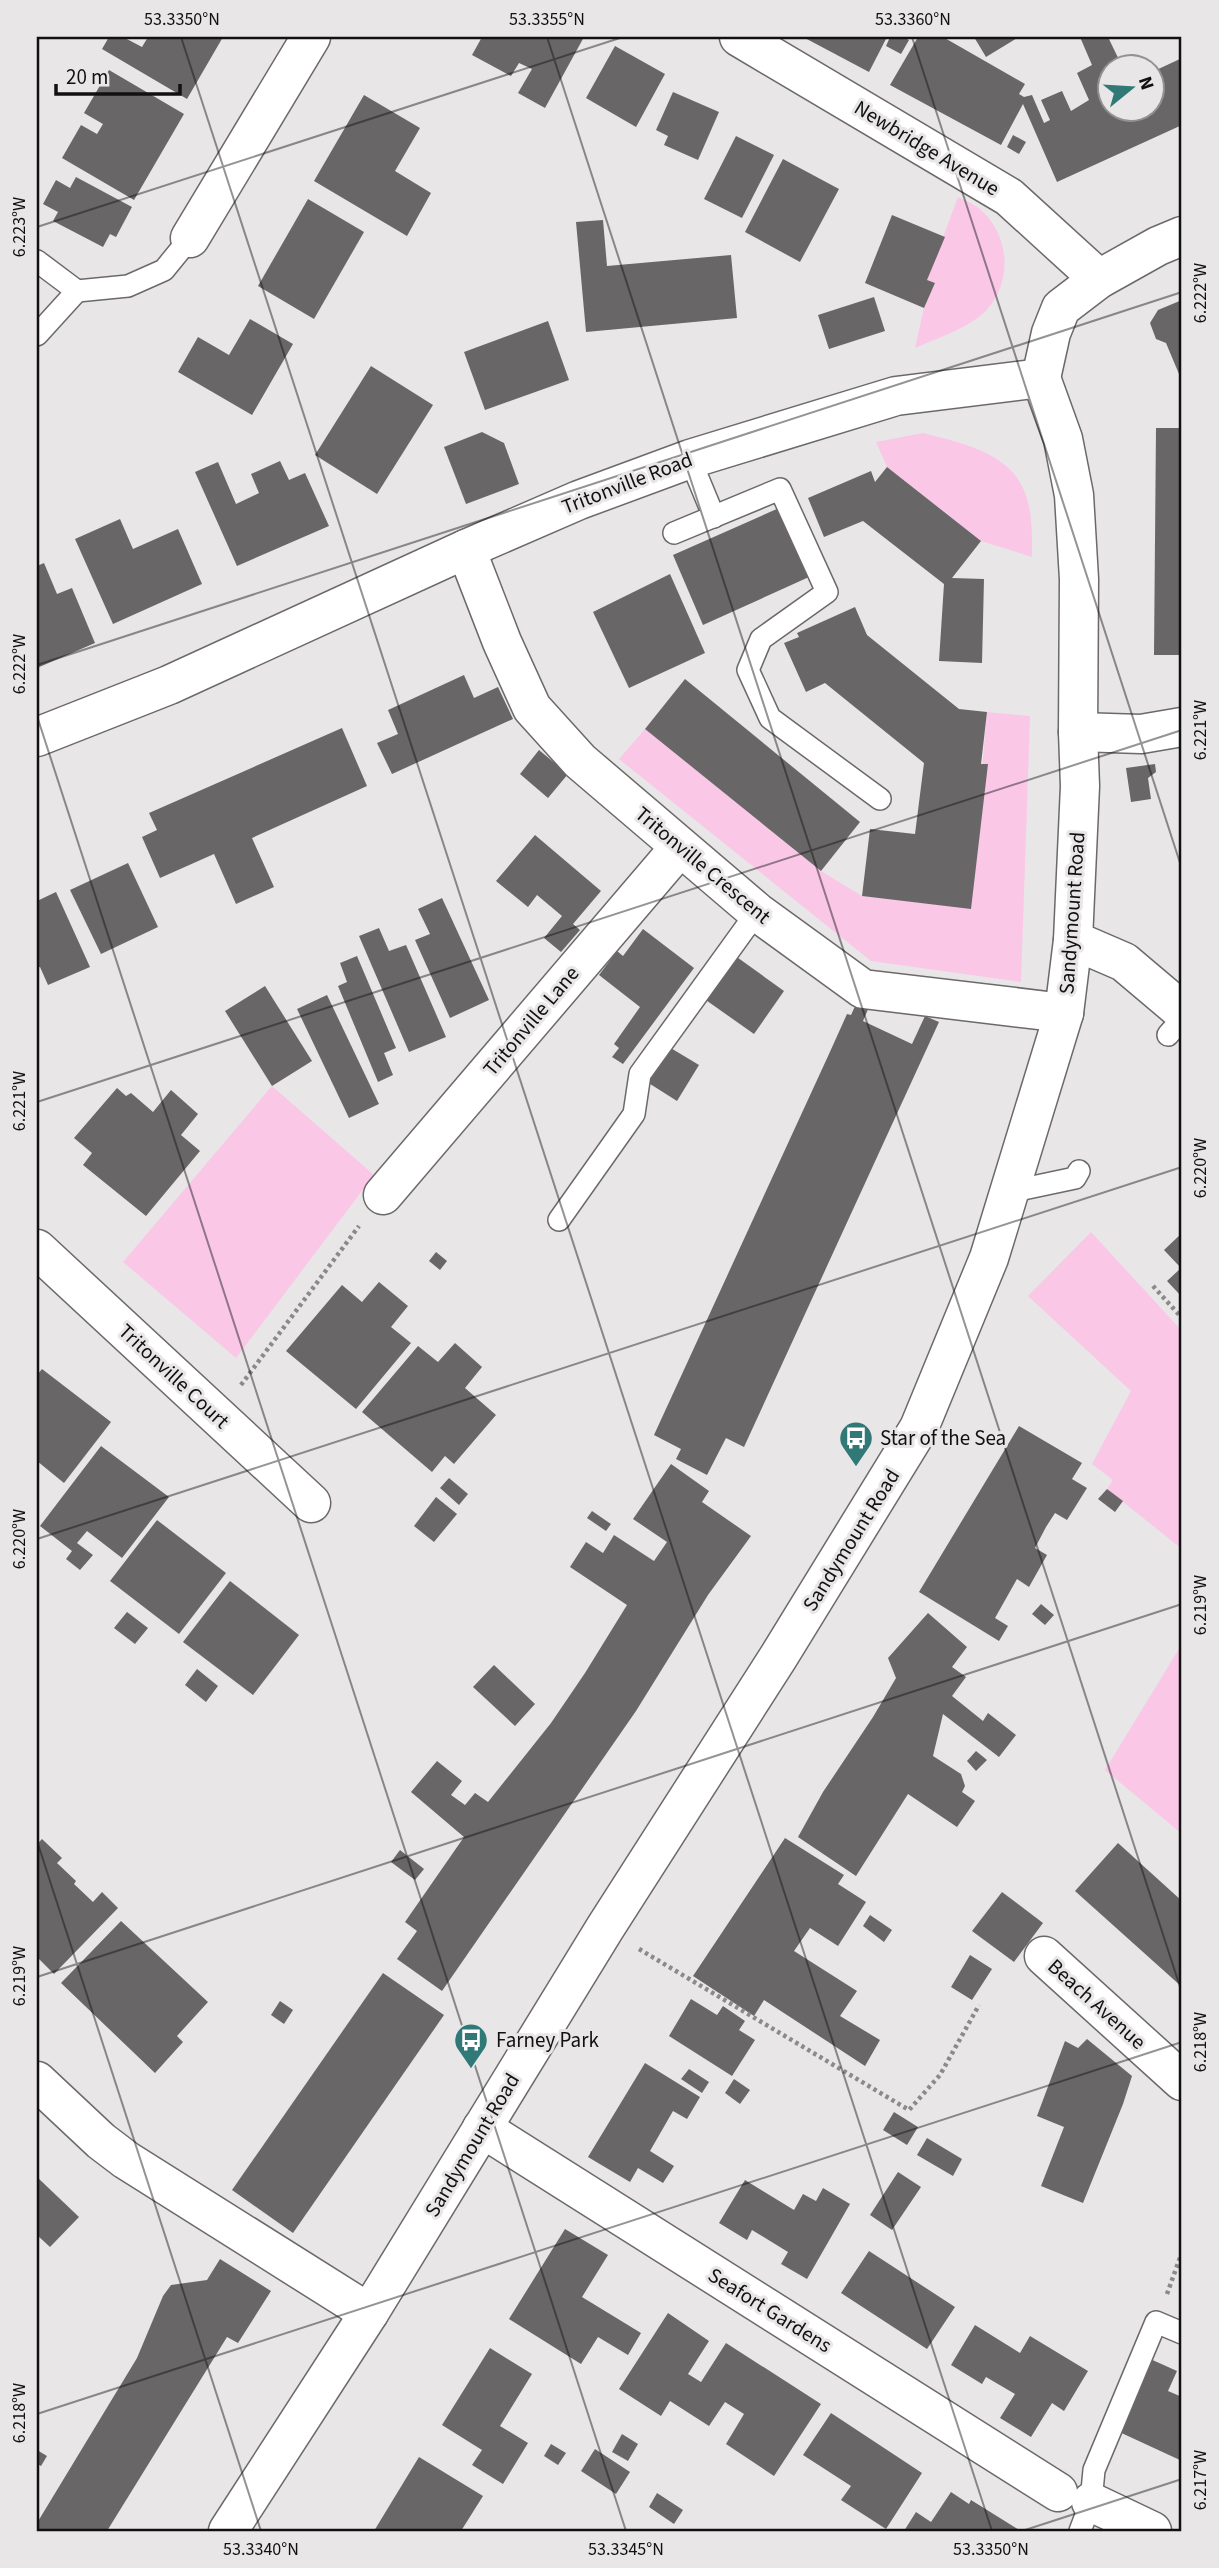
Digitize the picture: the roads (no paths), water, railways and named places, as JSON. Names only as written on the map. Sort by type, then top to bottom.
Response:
[{"type":"street","points":[[190,238],[311,37]]},
{"type":"street","name":"Newbridge Avenue","points":[[739,37],[1009,197],[1099,279]]},
{"type":"street","points":[[1041,378],[1051,333],[1061,308],[1099,279],[1158,246],[1182,236]]},
{"type":"street","name":"Tritonville Road","points":[[37,737],[169,685],[579,500],[690,459],[897,396],[1041,378]]},
{"type":"street","name":"Sandymount Road","points":[[234,2529],[605,1928],[779,1656],[919,1428],[989,1258],[1064,1013],[1073,940],[1080,786],[1080,579],[1074,495],[1063,439],[1041,378]]},
{"type":"street","name":"Tritonville Crescent","points":[[466,549],[502,642],[532,708],[580,761],[757,912],[863,989],[1064,1013]]},
{"type":"street","points":[[1078,732],[1141,734],[1182,727]]},
{"type":"street","name":"Tritonville Lane","points":[[383,1195],[680,847]]},
{"type":"street","points":[[1073,940],[1124,962],[1175,1023]]},
{"type":"street","name":"Tritonville Court","points":[[37,1249],[311,1503]]},
{"type":"street","name":"Beach Avenue","points":[[1044,1955],[1182,2081]]},
{"type":"street","points":[[37,2081],[101,2141],[126,2160],[369,2314]]},
{"type":"street","name":"Seafort Gardens","points":[[482,2129],[1076,2508],[1152,2531]]},
{"type":"lane","points":[[37,335],[77,291],[128,286],[164,270],[190,238]]},
{"type":"lane","points":[[37,261],[77,291]]},
{"type":"lane","points":[[690,459],[714,517]]},
{"type":"lane","points":[[674,533],[780,489],[827,592],[761,639],[748,670],[770,718],[880,799]]},
{"type":"lane","points":[[559,1220],[634,1114],[640,1074],[757,912]]},
{"type":"lane","points":[[1175,1023],[1182,1019]]},
{"type":"lane","points":[[1009,1192],[1075,1178],[1079,1171]]},
{"type":"lane","points":[[1076,2508],[1156,2322],[1182,2333]]},
{"type":"place","name":"Star of the Sea","points":[[856,1468]]},
{"type":"place","name":"Farney Park","points":[[471,2070]]}]
